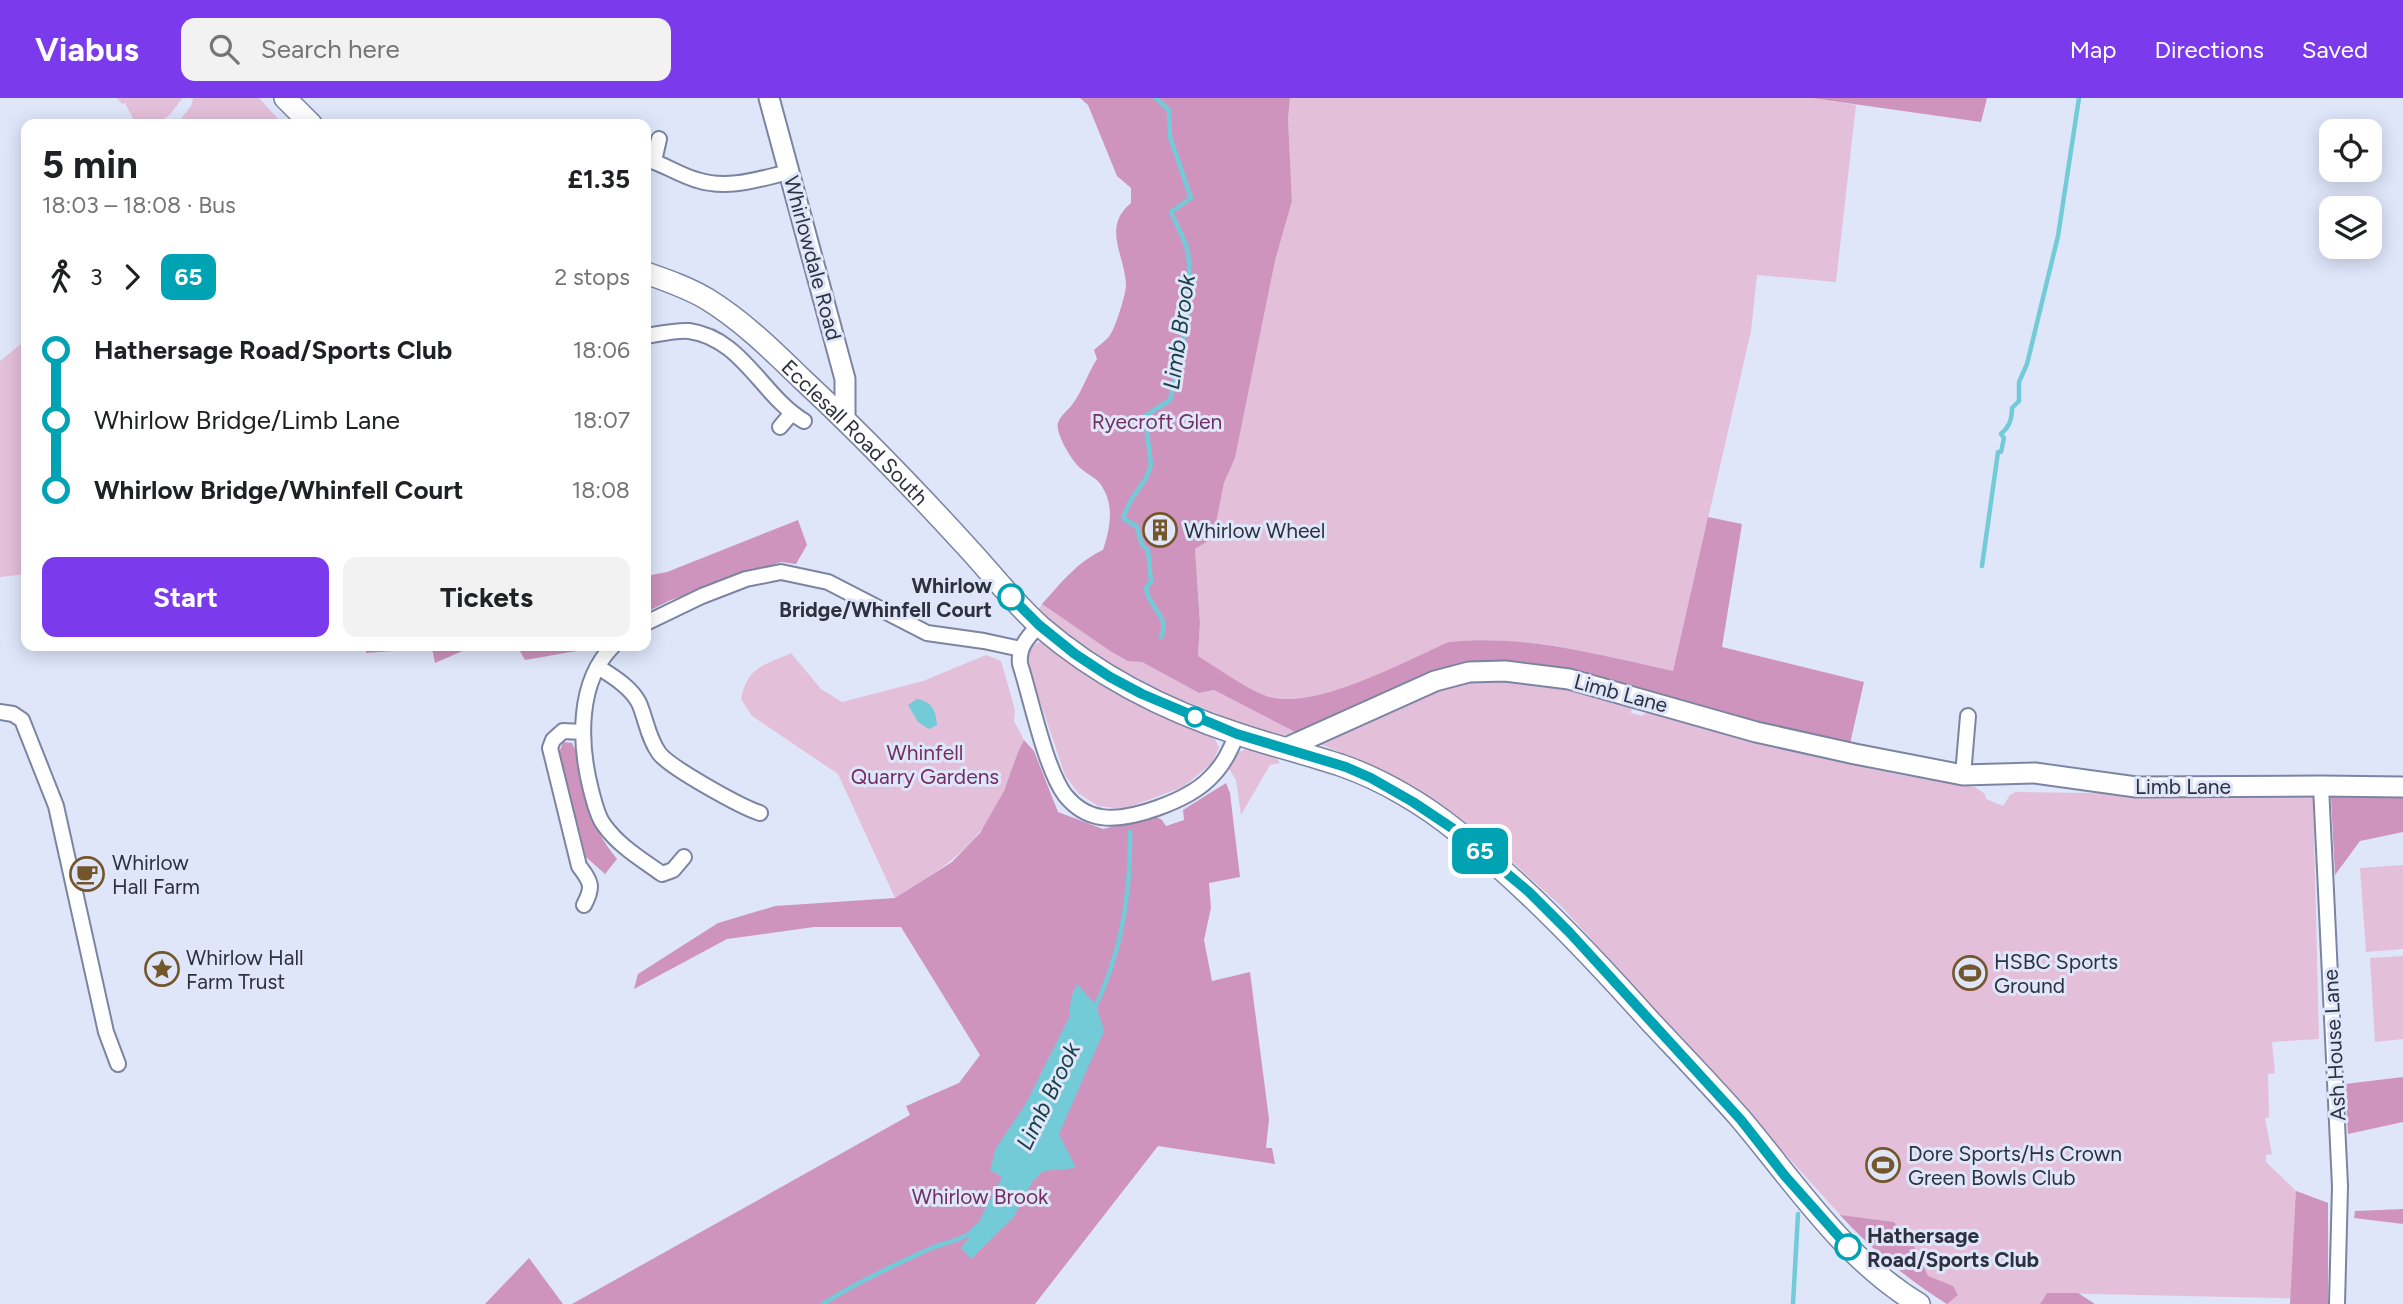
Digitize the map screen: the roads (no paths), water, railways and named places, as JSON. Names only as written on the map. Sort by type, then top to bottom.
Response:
[{"type":"main road","points":[[285,98],[306,119]]},
{"type":"main road","name":"Ecclesall Road South","points":[[651,275],[705,298],[765,344],[845,419],[1039,625],[1075,654],[1142,694],[1237,734],[1346,767],[1394,790],[1455,830],[1529,892],[1570,933],[1741,1120],[1785,1176],[1848,1247],[1883,1279],[1919,1304]]},
{"type":"street","name":"Whirlowdale Road","points":[[769,98],[845,379],[845,419]]},
{"type":"street","points":[[651,158],[659,139]]},
{"type":"street","points":[[651,160],[699,181],[722,184],[742,184],[789,172]]},
{"type":"street","points":[[651,335],[687,331],[707,335],[742,358],[797,417],[780,427]]},
{"type":"street","points":[[651,620],[746,579],[781,572],[828,582],[927,633],[1021,649]]},
{"type":"street","points":[[1039,625],[1024,641],[1020,664],[1051,765],[1064,793],[1088,813],[1110,818],[1141,813],[1195,790],[1220,768],[1237,734]]},
{"type":"street","points":[[609,651],[590,683],[583,732],[587,776],[602,823],[620,844],[662,874],[673,870],[684,857]]},
{"type":"street","points":[[598,667],[615,678],[638,700],[653,744],[668,764],[760,814]]},
{"type":"street","name":"Limb Lane","points":[[1286,748],[1434,681],[1469,672],[1505,671],[1569,679],[1756,732],[1963,775],[2035,774],[2136,787],[2403,788]]},
{"type":"street","points":[[0,712],[22,720],[56,806],[106,1032],[118,1064]]},
{"type":"street","points":[[1963,775],[1968,716]]},
{"type":"street","points":[[583,732],[563,731],[552,740],[551,748],[579,866],[590,881],[584,905]]},
{"type":"street","name":"Ash House Lane","points":[[2321,786],[2340,1186],[2337,1304]]},
{"type":"water","points":[[917,699],[932,708],[937,725],[929,729],[918,722],[908,705]]},
{"type":"water","points":[[1077,984],[1096,1005],[1104,1031],[1059,1134],[1076,1168],[1043,1171],[1033,1181],[1013,1218],[971,1259],[961,1248],[974,1231],[1002,1177],[990,1170],[996,1148],[1025,1105],[1069,1018],[1071,998]]},
{"type":"waterway","name":"Limb Brook","points":[[1156,98],[1169,110],[1170,137],[1191,198],[1171,212],[1187,248],[1189,290],[1185,327],[1170,400],[1145,416],[1151,465],[1123,518],[1137,527],[1142,545],[1148,550],[1151,582],[1146,588],[1163,623],[1161,637]]},
{"type":"waterway","points":[[1982,566],[1998,452],[2001,452],[2004,438],[2001,434],[2010,423],[2012,408],[2019,401],[2019,382],[2027,364],[2058,236],[2079,98]]},
{"type":"waterway","name":"Limb Brook","points":[[1094,1009],[1112,966],[1123,923],[1129,878],[1130,832]]},
{"type":"waterway","points":[[1793,1304],[1798,1214]]},
{"type":"waterway","name":"Limb Brook","points":[[823,1304],[929,1249],[962,1238],[977,1226]]},
{"type":"place","name":"Whirlow Wheel","points":[[1160,530]]},
{"type":"place","name":"Whirlow Bridge/Whinfell Court","points":[[1011,597]]},
{"type":"place","name":"Whirlow Hall Farm","points":[[87,874]]},
{"type":"place","name":"Whirlow Hall Farm Trust","points":[[162,969]]},
{"type":"place","name":"HSBC Sports Ground","points":[[1970,973]]},
{"type":"place","name":"Dore Sports/Hs Crown Green Bowls Club","points":[[1883,1165]]},
{"type":"place","name":"Hathersage Road/Sports Club","points":[[1848,1247]]},
{"type":"park label","name":"Ryecroft Glen","points":[[1157,421]]},
{"type":"park label","name":"Whinfell Quarry Gardens","points":[[925,764]]},
{"type":"park label","name":"Whirlow Brook","points":[[980,1196]]}]
